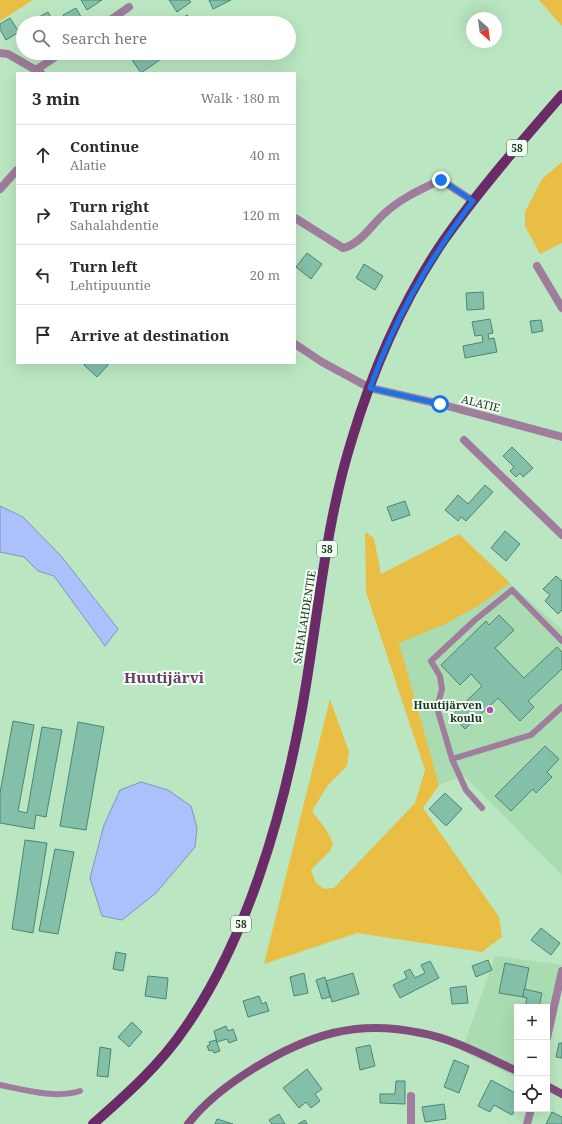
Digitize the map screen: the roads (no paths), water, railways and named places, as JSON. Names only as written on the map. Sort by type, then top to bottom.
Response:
[{"type":"main road","name":"SAHALAHDENTIE","points":[[93,1124],[135,1086],[184,1030],[207,994],[238,932],[257,881],[285,786],[301,714],[339,487],[352,438],[383,352],[402,311],[443,241],[473,201],[562,96]]},
{"type":"main road","points":[[188,1124],[199,1110],[222,1090],[259,1065],[294,1047],[333,1033],[380,1028],[421,1032],[456,1044],[514,1070]]},
{"type":"main road","points":[[550,1088],[562,1094]]},
{"type":"street","points":[[116,16],[129,7]]},
{"type":"street","points":[[0,53],[8,54],[16,58]]},
{"type":"street","points":[[19,60],[39,71],[52,60]]},
{"type":"street","points":[[0,189],[16,171]]},
{"type":"street","points":[[296,219],[343,248],[348,247],[358,240],[385,212],[410,195],[441,180],[473,201]]},
{"type":"street","points":[[537,266],[562,308]]},
{"type":"street","name":"ALATIE","points":[[296,345],[322,362],[370,388],[440,404],[562,437]]},
{"type":"street","points":[[464,440],[562,535]]},
{"type":"street","points":[[550,1025],[562,971]]},
{"type":"street","points":[[411,1124],[412,1096]]},
{"type":"street","points":[[527,1124],[530,1112]]},
{"type":"lane","points":[[482,808],[466,790],[452,760],[437,708],[442,688],[440,676],[431,661],[475,620],[512,590],[562,641]]},
{"type":"lane","points":[[452,760],[531,735],[562,707]]},
{"type":"lane","points":[[0,1085],[26,1090],[69,1094],[80,1091]]},
{"type":"water","points":[[0,506],[23,517],[62,557],[118,629],[105,646],[54,576],[38,571],[24,557],[0,552]]},
{"type":"water","points":[[141,782],[168,790],[191,806],[197,828],[195,847],[156,893],[122,920],[102,916],[90,878],[104,825],[120,790]]},
{"type":"place","name":"Huutijärven koulu","points":[[490,710]]},
{"type":"district","name":"Huutijärvi","points":[[164,677]]}]
